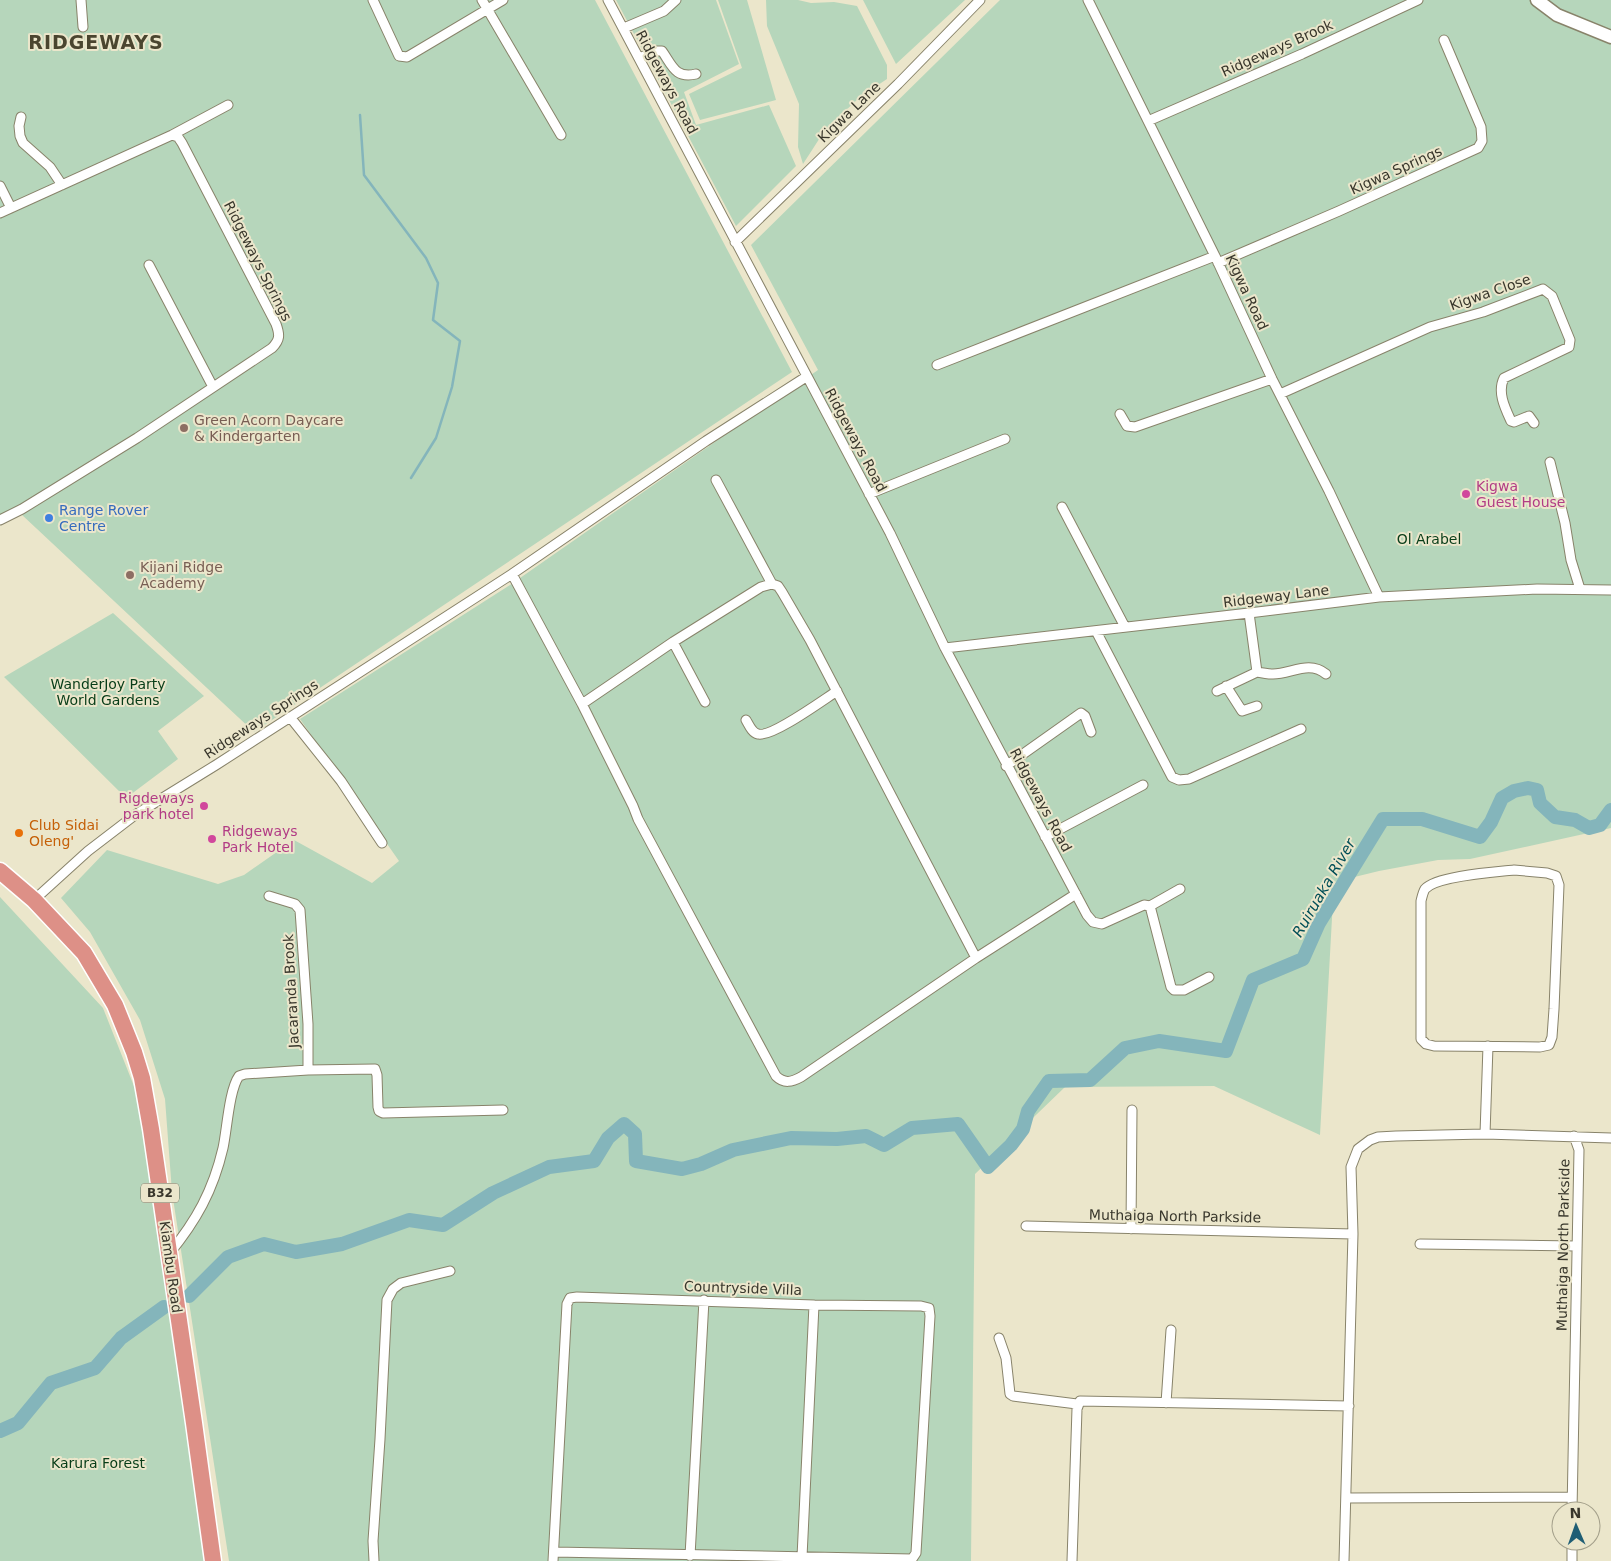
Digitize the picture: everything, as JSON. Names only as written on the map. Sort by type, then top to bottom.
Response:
[{"type":"highway","name":"Kiambu Road","points":[[0,871],[34,900],[84,954],[115,1005],[124,1023],[134,1052],[145,1096],[213,1561]]},
{"type":"street","points":[[81,0],[83,27]]},
{"type":"street","points":[[373,0],[399,56],[404,58],[426,47],[503,0]]},
{"type":"street","points":[[482,0],[561,135]]},
{"type":"street","name":"Ridgeways Road","points":[[608,0],[902,556],[945,648],[1006,766],[1087,915],[1093,922],[1102,924],[1144,905],[1150,906],[1180,889]]},
{"type":"street","points":[[624,28],[664,11],[676,0]]},
{"type":"street","name":"Kigwa Lane","points":[[735,242],[898,84],[980,0]]},
{"type":"street","name":"Kigwa Road","points":[[1088,0],[1217,259],[1272,379],[1329,491],[1379,597]]},
{"type":"street","name":"Ridgeways Brook","points":[[1148,121],[1302,54],[1418,0]]},
{"type":"street","points":[[1538,0],[1557,16],[1611,37]]},
{"type":"street","name":"Kigwa Springs","points":[[1217,259],[1339,211],[1478,148],[1482,141],[1481,127],[1444,40]]},
{"type":"street","points":[[639,58],[662,51],[675,71],[680,74],[696,74]]},
{"type":"street","points":[[0,213],[172,135],[228,106]]},
{"type":"street","points":[[21,116],[20,136],[24,143],[50,167],[62,185]]},
{"type":"street","name":"Ridgeways Springs","points":[[0,520],[22,509],[137,438],[272,348],[279,338],[280,333],[182,143],[178,137],[172,135]]},
{"type":"street","points":[[0,186],[11,208]]},
{"type":"street","points":[[937,364],[1217,259]]},
{"type":"street","points":[[149,266],[213,387]]},
{"type":"street","name":"Kigwa Close","points":[[1280,394],[1430,328],[1451,320],[1483,312],[1543,289],[1552,296],[1570,340],[1569,347],[1504,378],[1502,383],[1502,401],[1511,421],[1514,422],[1529,416],[1534,422]]},
{"type":"street","name":"Ridgeways Springs","points":[[34,900],[88,851],[123,824],[512,574],[706,441],[806,377]]},
{"type":"street","points":[[1120,414],[1127,426],[1135,428],[1272,379]]},
{"type":"street","points":[[869,494],[1005,440]]},
{"type":"street","points":[[1550,462],[1565,522],[1571,560],[1580,589]]},
{"type":"street","points":[[716,480],[772,584]]},
{"type":"street","points":[[1062,507],[1125,628]]},
{"type":"street","points":[[512,574],[582,704],[638,819],[778,1079],[788,1082],[801,1077],[976,958],[1076,894]]},
{"type":"street","points":[[582,704],[673,642],[761,587],[767,584],[778,586],[810,640],[976,958]]},
{"type":"street","name":"Ridgeway Lane","points":[[945,648],[1249,614],[1379,597],[1476,591],[1610,589]]},
{"type":"street","points":[[1249,614],[1257,672]]},
{"type":"street","points":[[1096,631],[1172,777],[1179,780],[1190,779],[1301,729]]},
{"type":"street","points":[[673,642],[705,702]]},
{"type":"street","points":[[1217,691],[1257,672],[1273,674],[1300,668],[1311,668],[1321,670],[1326,674]]},
{"type":"street","points":[[1226,686],[1242,711],[1257,706]]},
{"type":"street","points":[[746,720],[753,731],[757,734],[764,734],[776,730],[837,691]]},
{"type":"street","points":[[1006,766],[1081,713],[1084,714],[1091,732]]},
{"type":"street","points":[[290,717],[341,781],[382,843]]},
{"type":"street","points":[[1045,837],[1143,785]]},
{"type":"street","points":[[1514,870],[1547,873],[1556,876],[1559,884],[1552,1037],[1549,1045],[1540,1048],[1488,1046],[1434,1046],[1426,1044],[1421,1039],[1421,900],[1424,890],[1433,884],[1464,876],[1514,870]]},
{"type":"street","name":"Jacaranda Brook","points":[[269,896],[296,904],[300,910],[308,1024],[308,1070]]},
{"type":"street","points":[[1150,906],[1171,987],[1174,990],[1184,990],[1209,977]]},
{"type":"street","points":[[1485,1134],[1488,1046]]},
{"type":"street","points":[[169,1254],[190,1229],[200,1212],[214,1178],[222,1149],[234,1087],[239,1076],[308,1070],[374,1069],[378,1075],[378,1107],[379,1111],[383,1113],[504,1110]]},
{"type":"street","points":[[1131,1229],[1132,1110]]},
{"type":"street","points":[[1344,1561],[1353,1234],[1351,1167],[1354,1156],[1363,1145],[1378,1137],[1485,1134],[1611,1138]]},
{"type":"street","name":"Muthaiga North Parkside","points":[[1572,1501],[1579,1150],[1574,1136]]},
{"type":"street","name":"Muthaiga North Parkside","points":[[1026,1226],[1353,1234]]},
{"type":"street","points":[[1420,1244],[1576,1246]]},
{"type":"street","points":[[374,1561],[373,1541],[387,1300],[393,1289],[401,1283],[450,1271]]},
{"type":"street","name":"Countryside Villa","points":[[554,1557],[568,1301],[570,1298],[921,1306],[928,1308],[930,1316],[916,1553],[914,1558],[909,1560],[802,1557]]},
{"type":"street","points":[[690,1556],[704,1300]]},
{"type":"street","points":[[554,1557],[802,1557],[814,1305]]},
{"type":"street","points":[[1166,1403],[1171,1330]]},
{"type":"street","points":[[999,1338],[1006,1358],[1010,1394],[1012,1396],[1079,1403],[1348,1406]]},
{"type":"street","points":[[1072,1561],[1079,1403]]},
{"type":"street","points":[[1346,1498],[1572,1497]]},
{"type":"green space","points":[[0,0],[595,0],[792,372],[254,732],[21,514],[0,524]]},
{"type":"green space","points":[[616,0],[716,0],[739,64],[684,92],[696,125],[769,105],[796,166],[736,226]]},
{"type":"green space","points":[[718,0],[747,0],[776,100],[700,120],[689,94],[742,68]]},
{"type":"green space","points":[[766,0],[798,0],[811,3],[834,2],[857,6],[887,65],[887,79],[860,97],[825,130],[803,164],[798,147],[799,104],[767,26]]},
{"type":"green space","points":[[863,0],[965,0],[896,64]]},
{"type":"green space","name":"Ol Arabel","points":[[1000,0],[1611,0],[1611,828],[1470,859],[1438,860],[1334,882],[1320,1135],[1214,1086],[1065,1087],[975,1174],[971,1561],[229,1561],[172,1192],[165,1099],[140,1020],[90,932],[61,898],[107,850],[218,884],[244,875],[294,840],[372,883],[399,861],[300,719],[510,585],[818,370],[751,245]]},
{"type":"green space","name":"WanderJoy Party World Gardens","points":[[113,613],[204,696],[158,731],[178,759],[126,798],[4,677]]},
{"type":"green space","name":"Karura Forest","points":[[0,897],[103,1008],[149,1124],[211,1561],[0,1561]]},
{"type":"waterway","points":[[360,115],[364,175],[426,258],[438,283],[433,320],[460,341],[452,387],[436,438],[411,478]]},
{"type":"waterway","name":"Ruiruaka River","points":[[189,1296],[228,1257],[264,1244],[296,1252],[342,1244],[409,1220],[443,1225],[493,1193],[549,1167],[594,1161],[608,1138],[624,1124],[635,1134],[636,1161],[682,1169],[701,1164],[733,1150],[791,1138],[837,1139],[866,1136],[884,1145],[912,1128],[958,1124],[988,1167],[1011,1145],[1023,1129],[1028,1111],[1049,1081],[1090,1080],[1125,1048],[1159,1041],[1226,1051],[1253,980],[1303,959],[1319,923],[1383,819],[1422,819],[1480,837],[1491,822],[1502,798],[1514,791],[1528,788],[1537,790],[1540,803],[1555,817],[1575,820],[1589,828],[1600,825],[1611,810]]},
{"type":"waterway","name":"Ruiruaka River","points":[[0,1431],[18,1423],[51,1383],[95,1368],[121,1338],[164,1307]]},
{"type":"place","name":"Green Acorn Daycare & Kindergarten","points":[[184,428]]},
{"type":"place","name":"Kigwa Guest House","points":[[1466,494]]},
{"type":"place","name":"Range Rover Centre","points":[[49,518]]},
{"type":"place","name":"Kijani Ridge Academy","points":[[130,575]]},
{"type":"place","name":"Rigdeways park hotel","points":[[204,806]]},
{"type":"place","name":"Club Sidai Oleng'","points":[[19,833]]},
{"type":"place","name":"Ridgeways Park Hotel","points":[[212,839]]},
{"type":"district","name":"RIDGEWAYS","points":[[96,42]]}]
